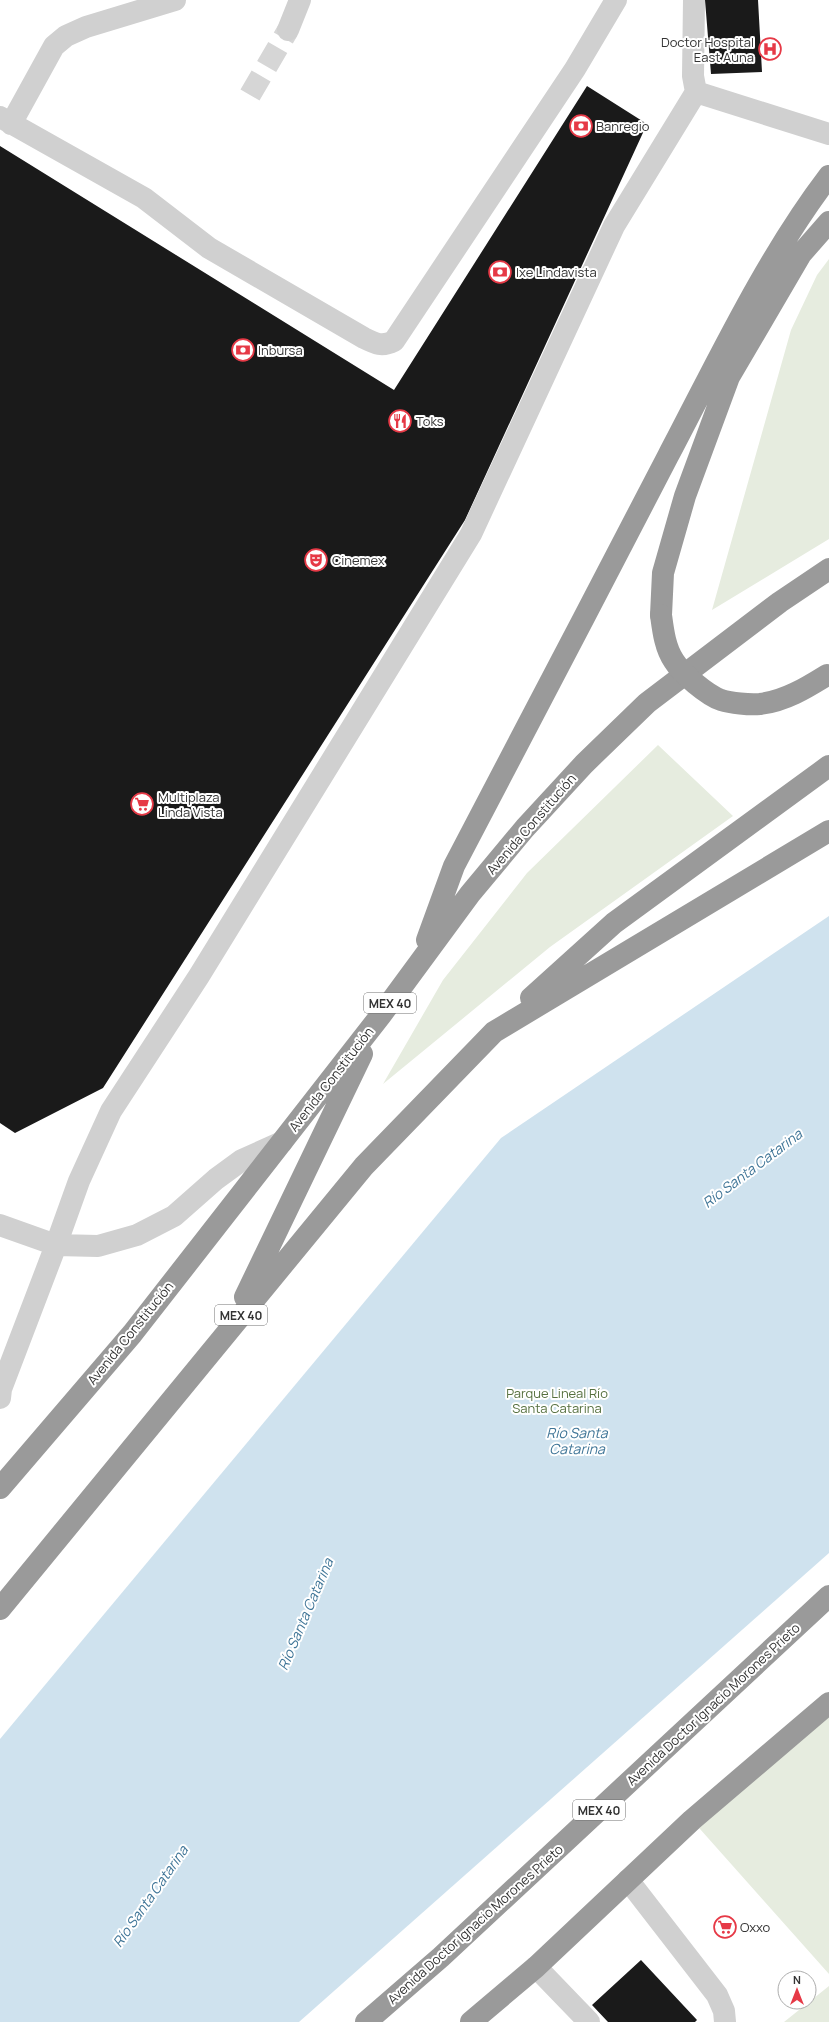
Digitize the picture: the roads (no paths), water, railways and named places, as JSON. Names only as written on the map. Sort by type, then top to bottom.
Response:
[{"type":"highway","points":[[418,964],[454,866],[778,252],[829,176]]},
{"type":"highway","points":[[828,675],[802,691],[779,700],[760,704],[721,700],[704,690],[674,662],[663,630],[661,615],[663,573],[686,496],[729,377],[800,254],[829,222]]},
{"type":"highway","name":"Avenida Constitución","points":[[0,1488],[132,1334],[381,1015],[470,894],[525,828],[584,764],[647,703],[780,602],[829,569]]},
{"type":"highway","points":[[494,1032],[614,923],[829,766]]},
{"type":"highway","points":[[494,1032],[829,831]]},
{"type":"highway","points":[[229,1329],[381,1015]]},
{"type":"highway","name":"MEX 40","points":[[0,1609],[364,1166],[494,1032]]},
{"type":"highway","name":"Avenida Doctor Ignacio Morones Prieto","points":[[366,2022],[441,1957],[829,1596]]},
{"type":"highway","points":[[471,2022],[536,1968],[692,1820],[829,1703]]},
{"type":"street","points":[[175,0],[86,27],[66,36],[54,46],[6,121],[144,198],[209,248],[272,286],[378,345],[386,345],[394,341],[575,69],[616,0]]},
{"type":"street","points":[[288,30],[300,0]]},
{"type":"street","points":[[0,1390],[79,1181],[111,1111],[199,976],[471,534],[614,226],[696,92],[693,76],[694,0]]},
{"type":"street","points":[[696,92],[829,134]]},
{"type":"street","points":[[0,1225],[56,1245],[98,1246],[138,1235],[174,1216],[216,1179],[242,1160],[282,1142]]},
{"type":"street","points":[[628,1880],[717,1995],[724,2011],[725,2022]]},
{"type":"street","points":[[536,1968],[589,2022]]},
{"type":"water","name":"Río Santa Catarina","points":[[829,916],[829,1553],[299,2022],[0,2022],[0,1739],[501,1138]]},
{"type":"tunnel","points":[[250,95],[288,30]]},
{"type":"place","name":"Doctor Hospital East Auna","points":[[770,49]]},
{"type":"place","name":"Banregio","points":[[581,126]]},
{"type":"place","name":"Ixe Lindavista","points":[[500,272]]},
{"type":"place","name":"Inbursa","points":[[243,350]]},
{"type":"place","name":"Toks","points":[[400,421]]},
{"type":"place","name":"Cinemex","points":[[316,560]]},
{"type":"place","name":"Multiplaza Linda Vista","points":[[142,804]]},
{"type":"place","name":"Oxxo","points":[[725,1927]]},
{"type":"park label","name":"Parque Lineal Río Santa Catarina","points":[[557,1400]]}]
